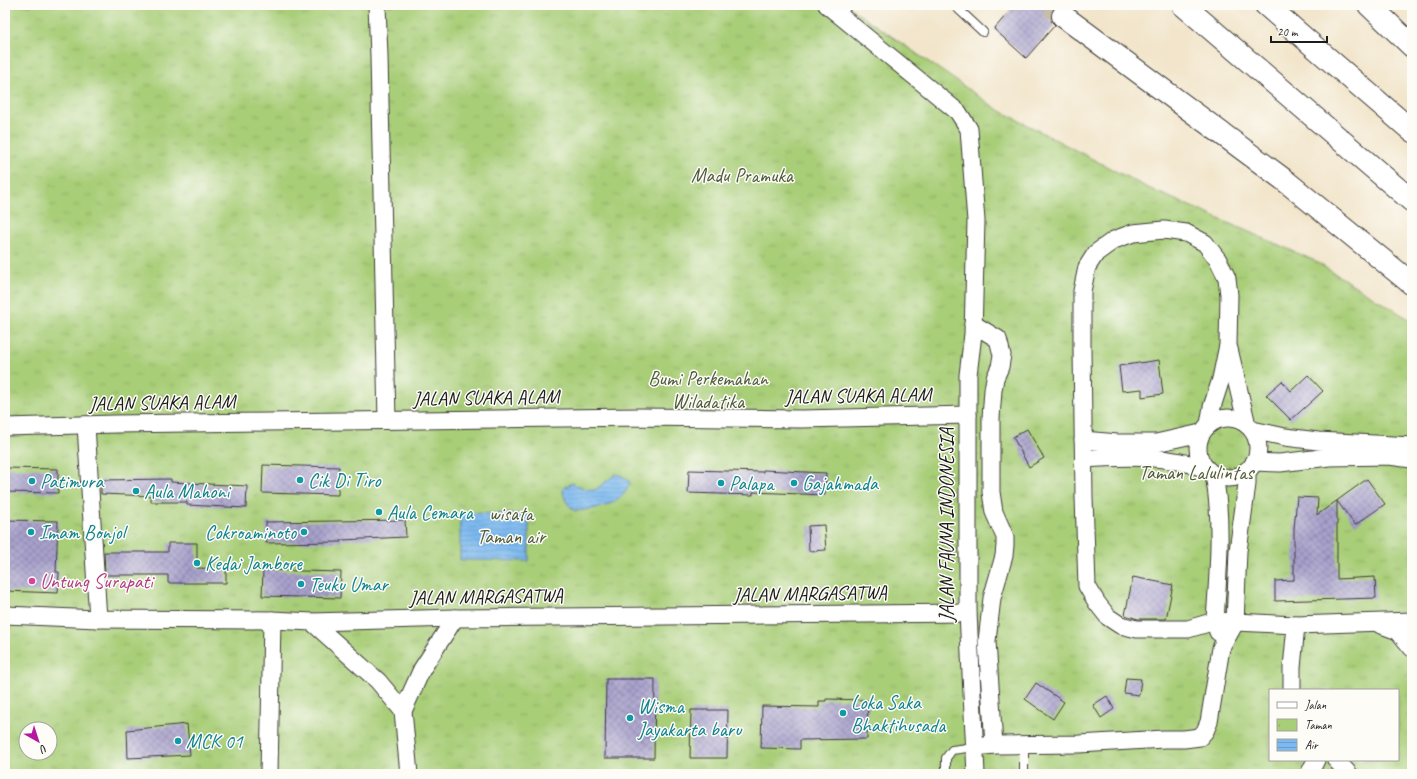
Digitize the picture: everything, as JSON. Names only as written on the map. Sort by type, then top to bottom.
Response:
[{"type":"highway","points":[[1183,5],[1412,201]]},
{"type":"highway","points":[[1266,5],[1412,130]]},
{"type":"highway","points":[[1369,5],[1412,46]]},
{"type":"highway","points":[[1063,16],[1283,178],[1412,284]]},
{"type":"street","points":[[377,5],[380,64],[387,420]]},
{"type":"street","name":"JALAN FAUNA INDONESIA","points":[[839,8],[958,112],[969,129],[976,221],[973,324],[968,376],[968,613],[976,774]]},
{"type":"street","points":[[1221,648],[1215,621],[1220,524],[1217,492],[1211,472],[1202,463],[1199,456],[1198,441],[1205,429],[1221,379],[1228,345],[1230,306],[1226,278],[1218,260],[1205,243],[1186,233],[1164,230],[1133,233],[1114,240],[1096,252],[1087,267],[1082,291],[1085,540],[1087,586],[1100,608],[1108,617],[1120,625],[1137,629],[1188,629],[1215,621],[1296,625],[1412,621]]},
{"type":"street","points":[[973,324],[998,339],[1002,356],[1000,367],[995,378],[991,418],[992,492],[994,512],[1005,537],[1006,545],[992,598],[987,641],[994,745]]},
{"type":"street","points":[[975,747],[994,745],[1079,744],[1184,739],[1200,737],[1205,731],[1209,722],[1221,648],[1235,623],[1238,551],[1247,484],[1251,466],[1257,454],[1258,446],[1256,437],[1250,427],[1228,345]]},
{"type":"street","name":"JALAN SUAKA ALAM","points":[[5,427],[387,420],[640,418],[802,419],[968,416]]},
{"type":"street","points":[[1084,440],[1125,444],[1156,443],[1205,429],[1221,418],[1228,417],[1242,420],[1250,427],[1285,437],[1318,441],[1412,446]]},
{"type":"street","points":[[86,425],[98,619]]},
{"type":"street","points":[[1084,458],[1157,458],[1192,464],[1222,477],[1231,478],[1240,475],[1251,466],[1329,457],[1389,456],[1412,459]]},
{"type":"street","name":"JALAN MARGASATWA","points":[[5,615],[98,619],[272,620],[312,622],[455,618],[968,613]]},
{"type":"street","points":[[408,774],[403,711],[422,669],[455,618]]},
{"type":"street","points":[[269,774],[272,620]]},
{"type":"street","points":[[312,622],[378,681],[403,711]]},
{"type":"street","points":[[1375,622],[1398,631],[1412,648]]},
{"type":"street","points":[[1292,689],[1292,668],[1296,625]]},
{"type":"street","points":[[1309,774],[1316,761]]},
{"type":"street","points":[[1337,761],[1350,774]]},
{"type":"lane","points":[[954,5],[983,32]]},
{"type":"lane","points":[[1024,745],[1024,774]]},
{"type":"lane","points":[[946,774],[946,758],[952,750],[975,747]]},
{"type":"green space","name":"Bumi Perkemahan Wiladatika","points":[[5,5],[846,5],[997,109],[1146,187],[1313,260],[1412,321],[1412,774],[5,774]]},
{"type":"water","points":[[616,474],[621,475],[630,482],[621,496],[608,505],[575,511],[566,501],[563,488],[572,483],[586,489],[595,490]]},
{"type":"water","points":[[460,513],[529,514],[529,561],[460,560]]},
{"type":"building","points":[[1015,5],[1057,5],[1051,14],[1051,21],[1055,25],[1026,58],[994,29]]},
{"type":"building","points":[[1159,360],[1163,394],[1142,397],[1142,389],[1122,391],[1119,366]]},
{"type":"building","points":[[1308,375],[1323,391],[1291,420],[1266,395],[1282,381],[1291,391]]},
{"type":"building","points":[[1027,429],[1044,458],[1029,467],[1013,437]]},
{"type":"building","name":"Cik Di Tiro","points":[[263,465],[339,467],[338,495],[262,493]]},
{"type":"building","name":"Patimura","points":[[5,468],[58,469],[58,493],[5,492]]},
{"type":"building","points":[[689,470],[763,472],[763,470],[826,473],[825,495],[753,492],[753,495],[688,493]]},
{"type":"building","points":[[171,479],[171,482],[247,486],[246,508],[187,505],[187,502],[151,502],[151,496],[101,494],[101,480]]},
{"type":"building","points":[[1367,479],[1385,504],[1355,525],[1337,501],[1337,579],[1375,577],[1376,598],[1275,601],[1275,581],[1294,580],[1294,529],[1297,497],[1318,498],[1317,515]]},
{"type":"building","points":[[5,520],[58,521],[56,572],[59,572],[58,593],[5,591]]},
{"type":"building","points":[[405,520],[406,537],[341,540],[341,542],[266,543],[266,522]]},
{"type":"building","points":[[824,525],[826,550],[809,551],[808,526]]},
{"type":"building","points":[[168,543],[197,543],[197,568],[226,569],[226,583],[168,583],[168,575],[105,575],[104,552],[168,552]]},
{"type":"building","name":"Teuku Umar","points":[[263,570],[341,572],[340,598],[262,596]]},
{"type":"building","points":[[1133,577],[1173,585],[1166,619],[1138,619],[1125,615]]},
{"type":"building","points":[[1126,678],[1141,679],[1139,695],[1124,693]]},
{"type":"building","name":"Wisma Jayakarta baru","points":[[606,679],[655,679],[654,758],[605,758]]},
{"type":"building","points":[[1036,683],[1064,702],[1053,719],[1025,699]]},
{"type":"building","points":[[1107,696],[1114,709],[1101,718],[1093,705]]},
{"type":"building","points":[[826,699],[868,700],[867,739],[800,740],[800,749],[761,748],[762,706],[819,707],[819,701],[826,701]]},
{"type":"building","points":[[691,710],[728,710],[727,758],[690,758]]},
{"type":"building","points":[[187,724],[190,755],[128,758],[127,730]]},
{"type":"tunnel","points":[[1050,5],[1063,16]]},
{"type":"place","name":"Cik Di Tiro","points":[[300,480]]},
{"type":"place","name":"Patimura","points":[[32,481]]},
{"type":"place","name":"Palapa","points":[[721,483]]},
{"type":"place","name":"Gajahmada","points":[[794,483]]},
{"type":"place","name":"Aula Mahoni","points":[[136,491]]},
{"type":"place","name":"Aula Cemara","points":[[379,512]]},
{"type":"place","name":"Imam Bonjol","points":[[31,532]]},
{"type":"place","name":"Cokroaminoto","points":[[304,532]]},
{"type":"place","name":"Kedai Jambore","points":[[197,563]]},
{"type":"place","name":"Untung Surapati","points":[[32,581]]},
{"type":"place","name":"Teuku Umar","points":[[301,584]]},
{"type":"place","name":"Loka Saka Bhaktihusada","points":[[843,713]]},
{"type":"place","name":"Wisma Jayakarta baru","points":[[630,718]]},
{"type":"place","name":"MCK 01","points":[[178,741]]},
{"type":"park label","name":"Madu Pramuka","points":[[742,175]]},
{"type":"park label","name":"Taman Lalulintas","points":[[1196,472]]},
{"type":"park label","name":"wisata Taman air","points":[[511,524]]}]
